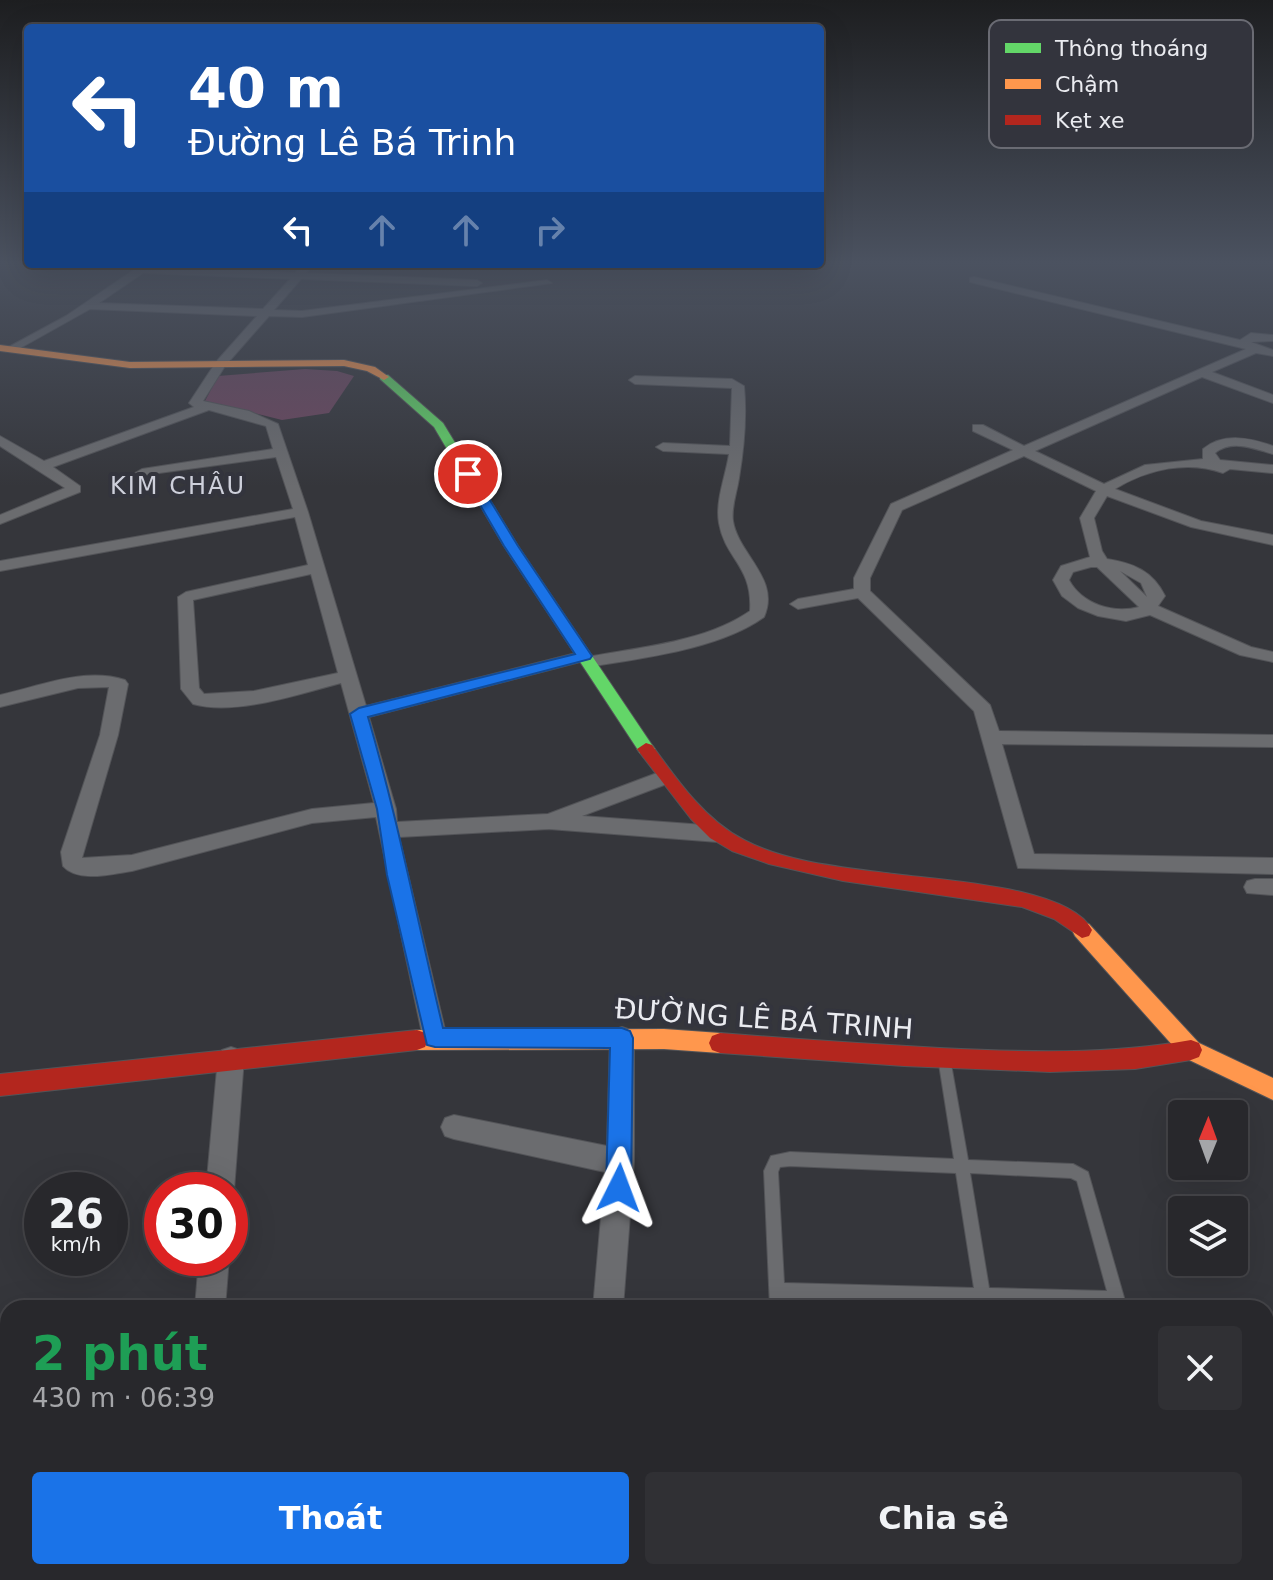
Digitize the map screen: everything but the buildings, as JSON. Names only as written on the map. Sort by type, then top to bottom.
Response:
[{"type":"main road","points":[[6,348],[130,365],[344,363],[371,369],[391,381],[439,425],[511,546],[665,777],[718,834],[752,851],[829,871],[1013,897],[1043,906],[1077,924],[1191,1050],[1273,1089]]},
{"type":"main road","name":"ĐƯỜNG LÊ BÁ TRINH","points":[[0,1085],[435,1038],[622,1038],[1064,1063],[1148,1059],[1191,1050]]},
{"type":"street","points":[[6,348],[24,339]]},
{"type":"street","points":[[243,339],[220,364],[195,403],[245,414],[272,424],[301,512],[387,819],[435,1038]]},
{"type":"street","points":[[1232,339],[1251,343]]},
{"type":"street","points":[[1235,339],[1273,353]]},
{"type":"street","points":[[1270,339],[1251,343],[1201,372],[896,507],[862,578],[862,592],[983,709],[1026,862],[1273,866]]},
{"type":"street","points":[[1201,372],[1273,399]]},
{"type":"street","points":[[359,714],[586,659],[636,654],[741,625],[758,613],[760,599],[754,573],[727,526],[725,509],[734,470],[739,402],[736,384],[635,380]]},
{"type":"street","points":[[43,466],[205,407]]},
{"type":"street","points":[[978,428],[1191,524],[1238,536],[1273,540]]},
{"type":"street","points":[[0,440],[75,489],[0,520]]},
{"type":"street","points":[[1273,450],[1244,442],[1219,443],[1208,452],[1214,464],[1249,478],[1273,479]]},
{"type":"street","points":[[663,447],[734,450]]},
{"type":"street","points":[[142,473],[279,452]]},
{"type":"street","points":[[1101,562],[1094,551],[1087,518],[1106,488],[1137,472],[1178,464],[1273,469]]},
{"type":"street","points":[[0,566],[301,512]]},
{"type":"street","points":[[1101,562],[1121,566],[1147,579],[1157,596],[1149,608],[1134,614],[1101,612],[1086,607],[1063,591],[1060,575],[1066,568],[1077,564],[1101,562]]},
{"type":"street","points":[[317,568],[186,597],[190,689],[199,700],[213,700],[273,692],[348,676]]},
{"type":"street","points":[[798,604],[862,592]]},
{"type":"street","points":[[1149,608],[1246,651],[1273,657]]},
{"type":"street","points":[[0,701],[80,683],[104,680],[119,684],[109,735],[72,852],[71,860],[76,866],[132,863],[312,816],[549,821],[718,834]]},
{"type":"street","points":[[991,737],[1273,741]]},
{"type":"street","points":[[549,821],[665,777]]},
{"type":"street","points":[[609,1300],[620,1162],[622,1038]]},
{"type":"street","points":[[222,1172],[231,1058]]},
{"type":"street","points":[[454,1127],[620,1162]]},
{"type":"street","points":[[211,1300],[213,1276]]},
{"type":"lane","points":[[944,1058],[984,1300]]},
{"type":"lane","points":[[778,1300],[771,1171],[774,1163],[790,1159],[1067,1169],[1083,1177],[1117,1300]]},
{"type":"lane","points":[[777,1290],[950,1300]]},
{"type":"shaded area","points":[[305,369],[337,371],[354,376],[329,413],[282,420],[205,401],[218,376]]},
{"type":"traffic: fast","points":[[384,377],[439,425],[511,546],[646,749]]},
{"type":"traffic: slow","points":[[0,348],[130,365],[344,363],[371,369],[384,377]]},
{"type":"traffic: slow","points":[[1082,930],[1191,1050],[1273,1089]]},
{"type":"traffic: slow","points":[[417,1040],[664,1039],[720,1043]]},
{"type":"traffic: jam","points":[[646,749],[697,814],[717,833],[739,846],[769,857],[843,874],[1022,900],[1049,908],[1082,930]]},
{"type":"traffic: jam","points":[[0,1085],[417,1040]]},
{"type":"traffic: jam","points":[[720,1043],[904,1056],[1050,1062],[1135,1059],[1191,1050]]},
{"type":"district","name":"KIM CHÂU","points":[[178,486]]},
{"type":"route","points":[[468,474],[511,546],[584,656],[359,714],[386,809],[387,830],[435,1038],[622,1038],[619,1188]]}]
